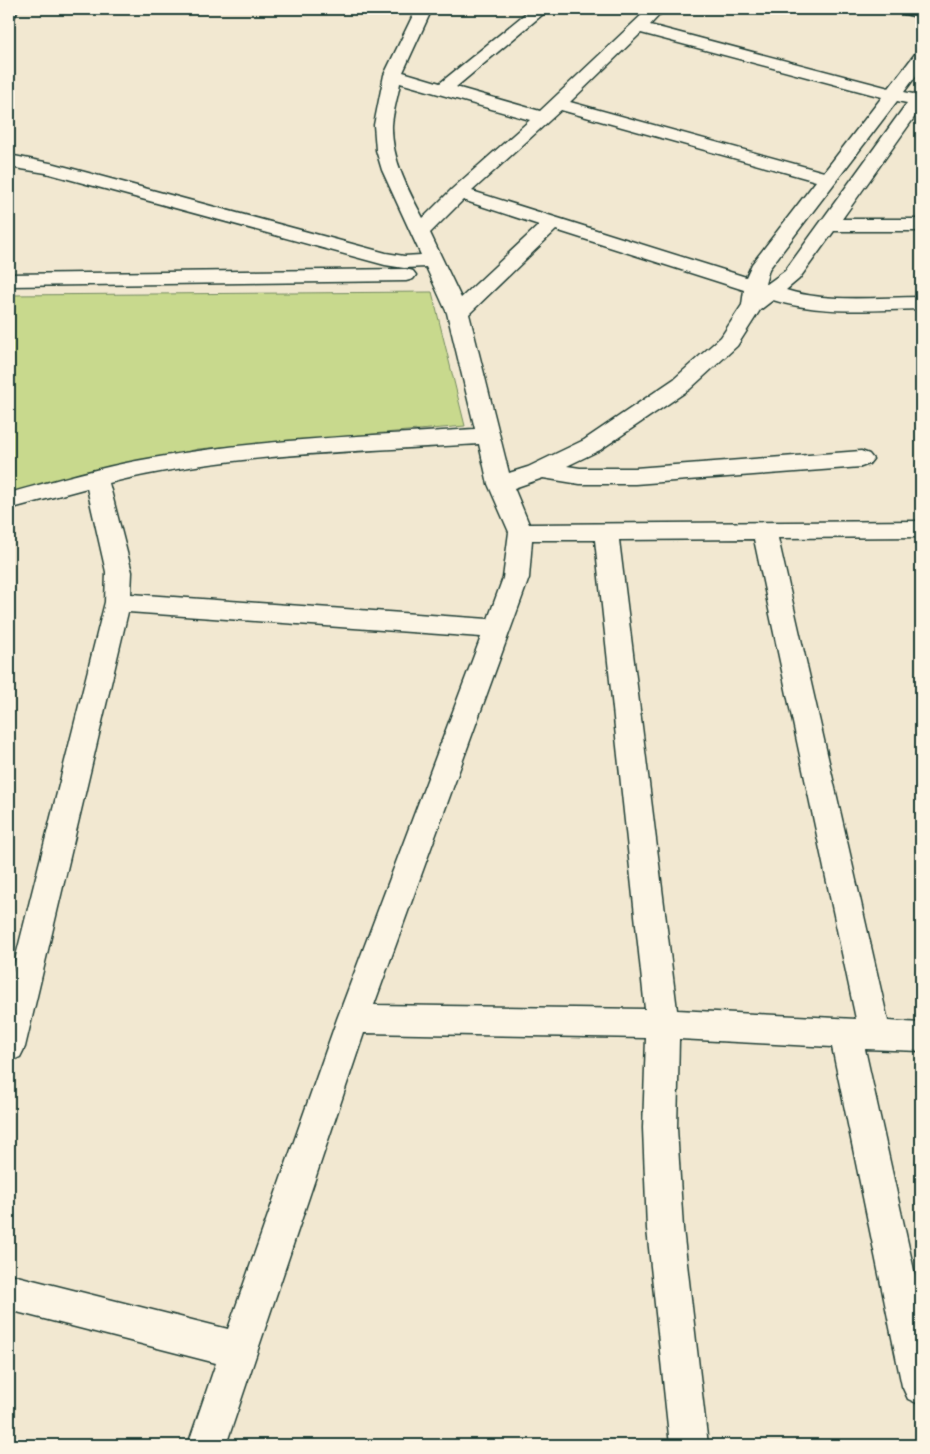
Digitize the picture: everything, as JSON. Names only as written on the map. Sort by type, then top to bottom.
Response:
[{"type":"street","points":[[9,13],[10,9]]},
{"type":"street","points":[[207,1445],[353,1019],[516,578],[521,532],[500,484],[458,312],[397,186],[385,150],[383,125],[393,75],[424,9]]},
{"type":"street","points":[[443,89],[541,9]]},
{"type":"street","points":[[420,232],[458,193],[551,111],[657,9]]},
{"type":"street","points":[[903,9],[921,13]]},
{"type":"street","points":[[500,484],[541,470],[592,445],[682,384],[729,342],[759,295],[792,275],[918,103],[893,94],[638,27]]},
{"type":"street","points":[[759,295],[760,268],[921,58]]},
{"type":"street","points":[[393,75],[443,89],[551,111],[829,179]]},
{"type":"street","points":[[9,160],[48,168],[385,259],[437,268]]},
{"type":"street","points":[[458,193],[552,223],[759,295],[815,302],[921,303]]},
{"type":"street","points":[[458,312],[552,223]]},
{"type":"street","points":[[828,225],[921,224]]},
{"type":"street","points":[[9,280],[437,268]]},
{"type":"street","points":[[9,501],[96,478],[173,462],[253,452],[487,436]]},
{"type":"street","points":[[541,470],[580,476],[635,476],[861,459]]},
{"type":"street","points":[[9,1047],[118,602],[120,572],[96,478]]},
{"type":"street","points":[[521,532],[764,530],[920,532]]},
{"type":"street","points":[[764,530],[860,1034],[921,1386]]},
{"type":"street","points":[[606,532],[663,1024],[660,1128],[665,1229],[689,1445]]},
{"type":"street","points":[[118,602],[498,629]]},
{"type":"street","points":[[353,1019],[663,1024],[921,1037]]},
{"type":"street","points":[[9,1292],[238,1350]]},
{"type":"green space","points":[[432,292],[465,426],[198,449],[9,494],[9,295]]}]
